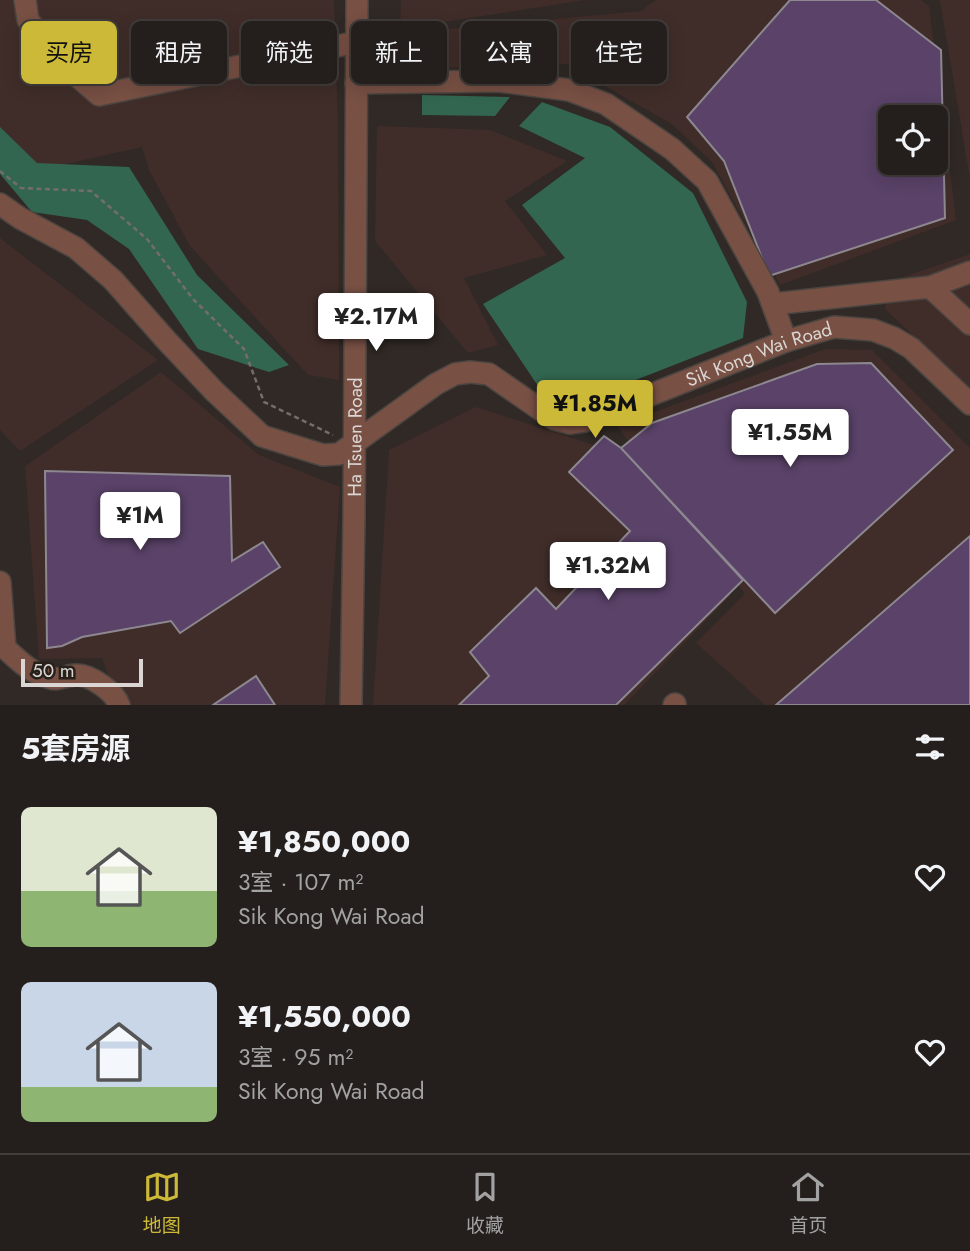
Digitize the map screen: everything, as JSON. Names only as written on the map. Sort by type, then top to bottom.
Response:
[{"type":"street","points":[[25,0],[28,20],[63,64],[99,95],[351,43]]},
{"type":"street","name":"Ha Tsuen Road","points":[[356,21],[357,0]]},
{"type":"street","points":[[447,82],[498,81],[569,90],[606,104],[672,149],[707,181],[768,292],[786,341]]},
{"type":"street","name":"Ha Tsuen Road","points":[[351,705],[356,84]]},
{"type":"street","points":[[0,204],[76,248],[113,280],[214,391],[262,436],[323,455],[339,454],[355,442]]},
{"type":"street","points":[[773,304],[930,287],[970,272]]},
{"type":"street","points":[[930,287],[970,324]]},
{"type":"street","name":"Sik Kong Wai Road","points":[[355,442],[454,374],[489,374],[554,419],[570,423],[585,421],[786,341],[834,327],[873,330],[894,338],[911,348],[970,404]]},
{"type":"street","points":[[0,582],[5,648],[28,669],[53,680],[79,674],[103,686],[117,698],[119,705]]},
{"type":"path","points":[[0,171],[21,188],[91,191],[147,239],[193,299],[244,349],[264,402],[342,439],[355,442]]},
{"type":"shaded area","points":[[0,0],[334,0],[335,21],[241,21],[241,84],[337,84],[339,380],[308,375],[190,246],[149,170],[142,147],[25,173],[0,144]]},
{"type":"shaded area","points":[[401,0],[585,0],[447,22],[400,21]]},
{"type":"shaded area","points":[[656,0],[921,0],[929,6],[941,105],[878,105],[878,175],[948,175],[948,157],[956,220],[780,285],[712,162],[672,124],[601,84],[667,84],[667,21],[571,21],[571,67],[557,64],[557,21],[534,21],[641,11]]},
{"type":"shaded area","points":[[970,0],[970,179],[940,1]]},
{"type":"shaded area","points":[[461,28],[461,68],[447,68],[447,29]]},
{"type":"shaded area","points":[[377,126],[490,130],[567,161],[505,201],[547,255],[464,278],[498,345],[468,353],[375,241]]},
{"type":"shaded area","points":[[0,238],[158,360],[20,451],[0,430]]},
{"type":"shaded area","points":[[970,254],[970,389],[885,309],[886,283]]},
{"type":"shaded area","points":[[825,349],[872,350],[970,448],[970,690],[955,705],[765,705],[696,643],[745,594],[617,426]]},
{"type":"shaded area","points":[[161,372],[259,455],[340,487],[325,705],[119,705],[102,658],[39,659],[25,466]]},
{"type":"shaded area","points":[[476,407],[618,453],[730,596],[624,705],[373,705],[389,450]]},
{"type":"green space","points":[[422,95],[510,97],[495,116],[422,115]]},
{"type":"green space","points":[[542,102],[610,127],[693,193],[747,302],[743,338],[582,401],[544,395],[483,304],[565,258],[522,205],[585,158],[519,126]]},
{"type":"green space","points":[[0,127],[37,163],[129,167],[197,275],[289,365],[269,372],[198,349],[129,249],[87,220],[32,212],[0,174]]},
{"type":"building","points":[[790,0],[876,0],[941,50],[942,105],[878,105],[878,175],[944,175],[945,218],[769,276],[724,161],[687,117]]},
{"type":"building","points":[[871,363],[953,450],[775,613],[621,448],[652,423],[817,364]]},
{"type":"building","points":[[604,436],[621,448],[743,580],[616,705],[459,705],[489,676],[470,652],[536,588],[556,609],[630,531],[569,472]]},
{"type":"building","points":[[45,471],[230,476],[232,561],[263,542],[280,567],[180,633],[171,621],[82,637],[62,646],[47,648]]},
{"type":"building","points":[[970,536],[970,705],[776,705]]},
{"type":"building","points":[[256,676],[275,705],[213,705]]}]
